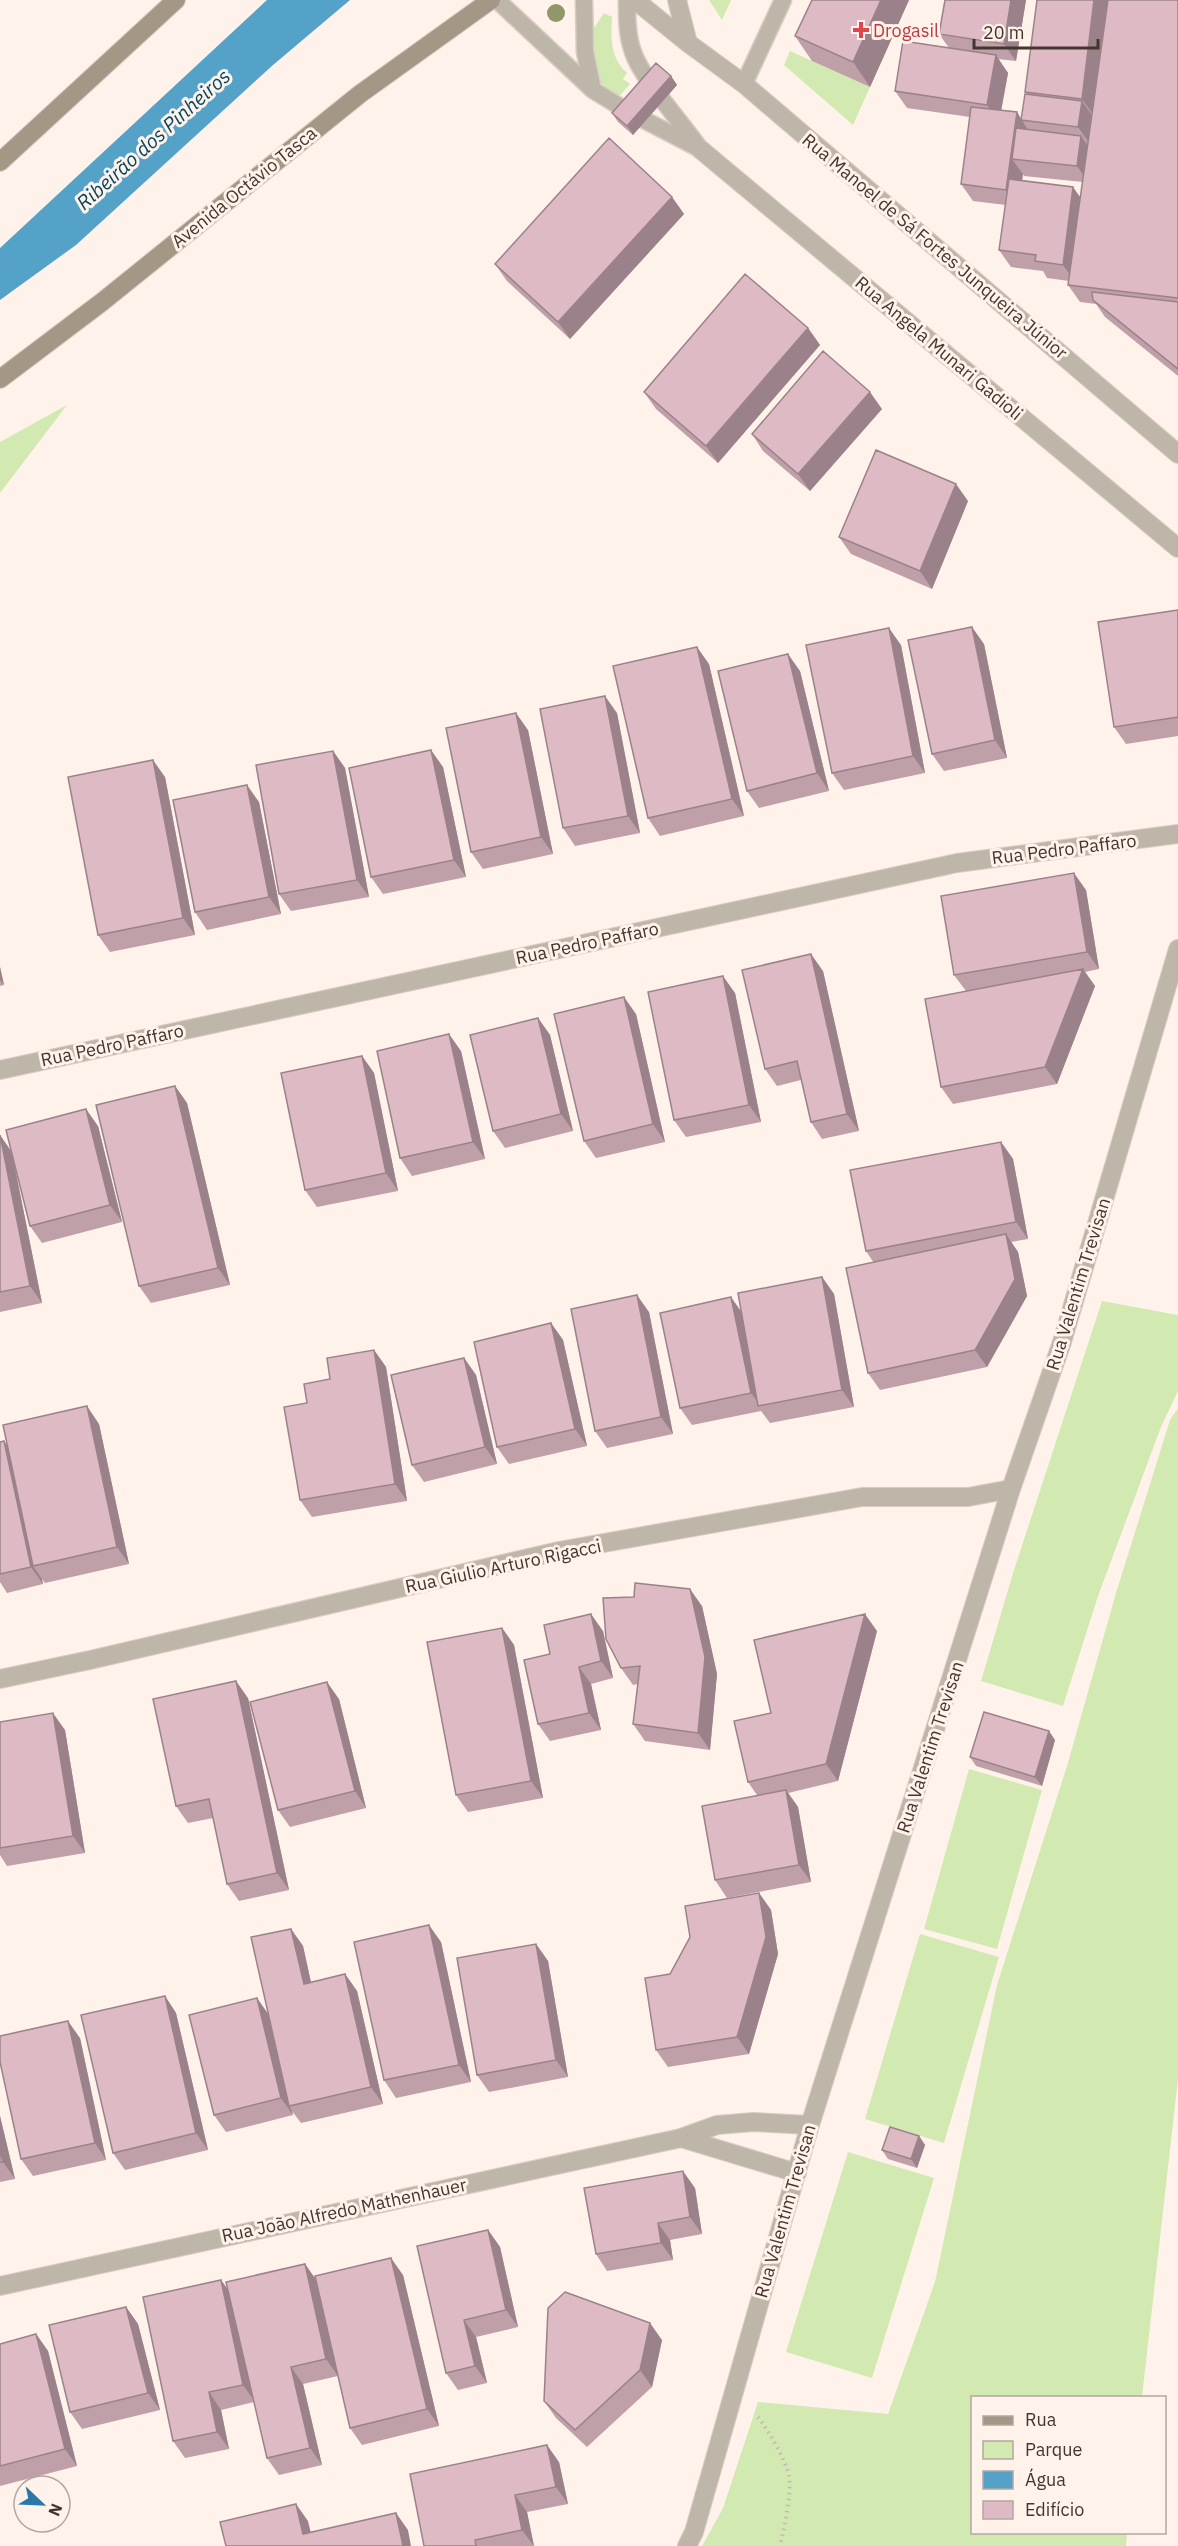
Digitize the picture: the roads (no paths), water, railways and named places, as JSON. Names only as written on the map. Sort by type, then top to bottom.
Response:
[{"type":"street","points":[[0,162],[176,0]]},
{"type":"street","name":"Avenida Octávio Tasca","points":[[0,379],[102,302],[360,94],[491,0]]},
{"type":"street","name":"Rua Manoel de Sá Fortes Junqueira Júnior","points":[[635,0],[688,44],[744,84],[1178,454]]},
{"type":"street","points":[[677,0],[688,44]]},
{"type":"street","name":"Rua Angela Munari Gadioli","points":[[700,149],[1178,548]]},
{"type":"street","name":"Rua Pedro Paffaro","points":[[0,1070],[957,863],[1178,834]]},
{"type":"street","name":"Rua Valentim Trevisan","points":[[687,2546],[694,2532],[734,2385],[810,2125],[1011,1490],[1062,1342],[1178,950]]},
{"type":"street","name":"Rua Giulio Arturo Rigacci","points":[[0,1679],[101,1658],[559,1551],[862,1497],[968,1497],[1011,1490]]},
{"type":"street","name":"Rua João Alfredo Mathenhauer","points":[[2,2284],[681,2138],[717,2124],[753,2122],[810,2125]]},
{"type":"street","name":"Rua João Alfredo Mathenhauer","points":[[681,2138],[797,2173]]},
{"type":"lane","points":[[497,0],[593,90],[627,111],[700,149]]},
{"type":"lane","points":[[584,0],[585,52],[593,90]]},
{"type":"lane","points":[[627,0],[633,53],[652,84],[700,149]]},
{"type":"lane","points":[[744,84],[783,0]]},
{"type":"water","name":"Ribeirão dos Pinheiros","points":[[267,0],[350,0],[273,65],[76,245],[0,300],[0,248]]},
{"type":"place","name":"Drogasil","points":[[861,30]]}]
